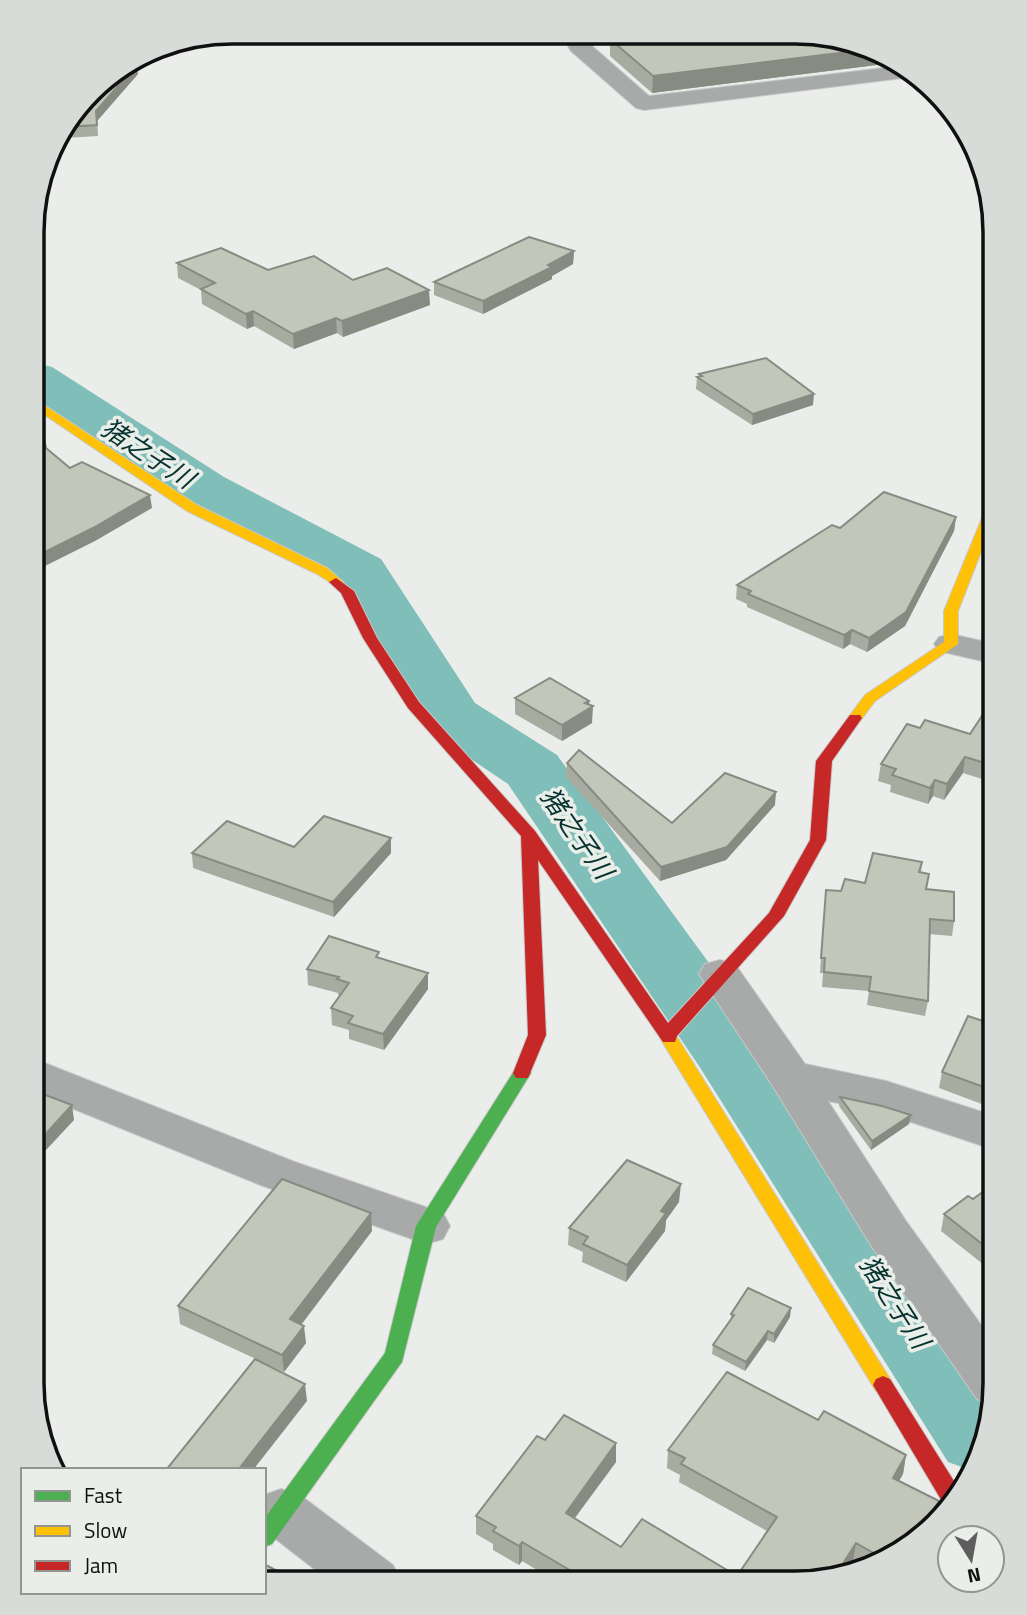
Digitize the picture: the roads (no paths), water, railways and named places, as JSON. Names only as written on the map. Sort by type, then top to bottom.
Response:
[{"type":"street","points":[[581,44],[579,46],[644,103],[895,73]]},
{"type":"street","points":[[44,410],[192,508],[323,571],[347,591],[370,638],[413,705],[530,835],[672,1029],[949,1492]]},
{"type":"street","points":[[951,644],[951,611],[983,531]]},
{"type":"street","points":[[672,1029],[715,979],[776,916],[818,840],[824,761],[870,698],[951,644],[983,651]]},
{"type":"street","points":[[354,1571],[273,1524],[395,1356],[426,1226],[519,1080],[537,1035],[530,835]]},
{"type":"street","points":[[715,979],[790,1077],[889,1234],[983,1367]]},
{"type":"street","points":[[790,1077],[886,1097],[983,1129]]},
{"type":"street","points":[[44,1079],[279,1174],[426,1226]]},
{"type":"waterway","name":"猪之子川","points":[[44,385],[204,489],[360,572],[451,716],[533,770],[727,1046],[978,1428]]}]
